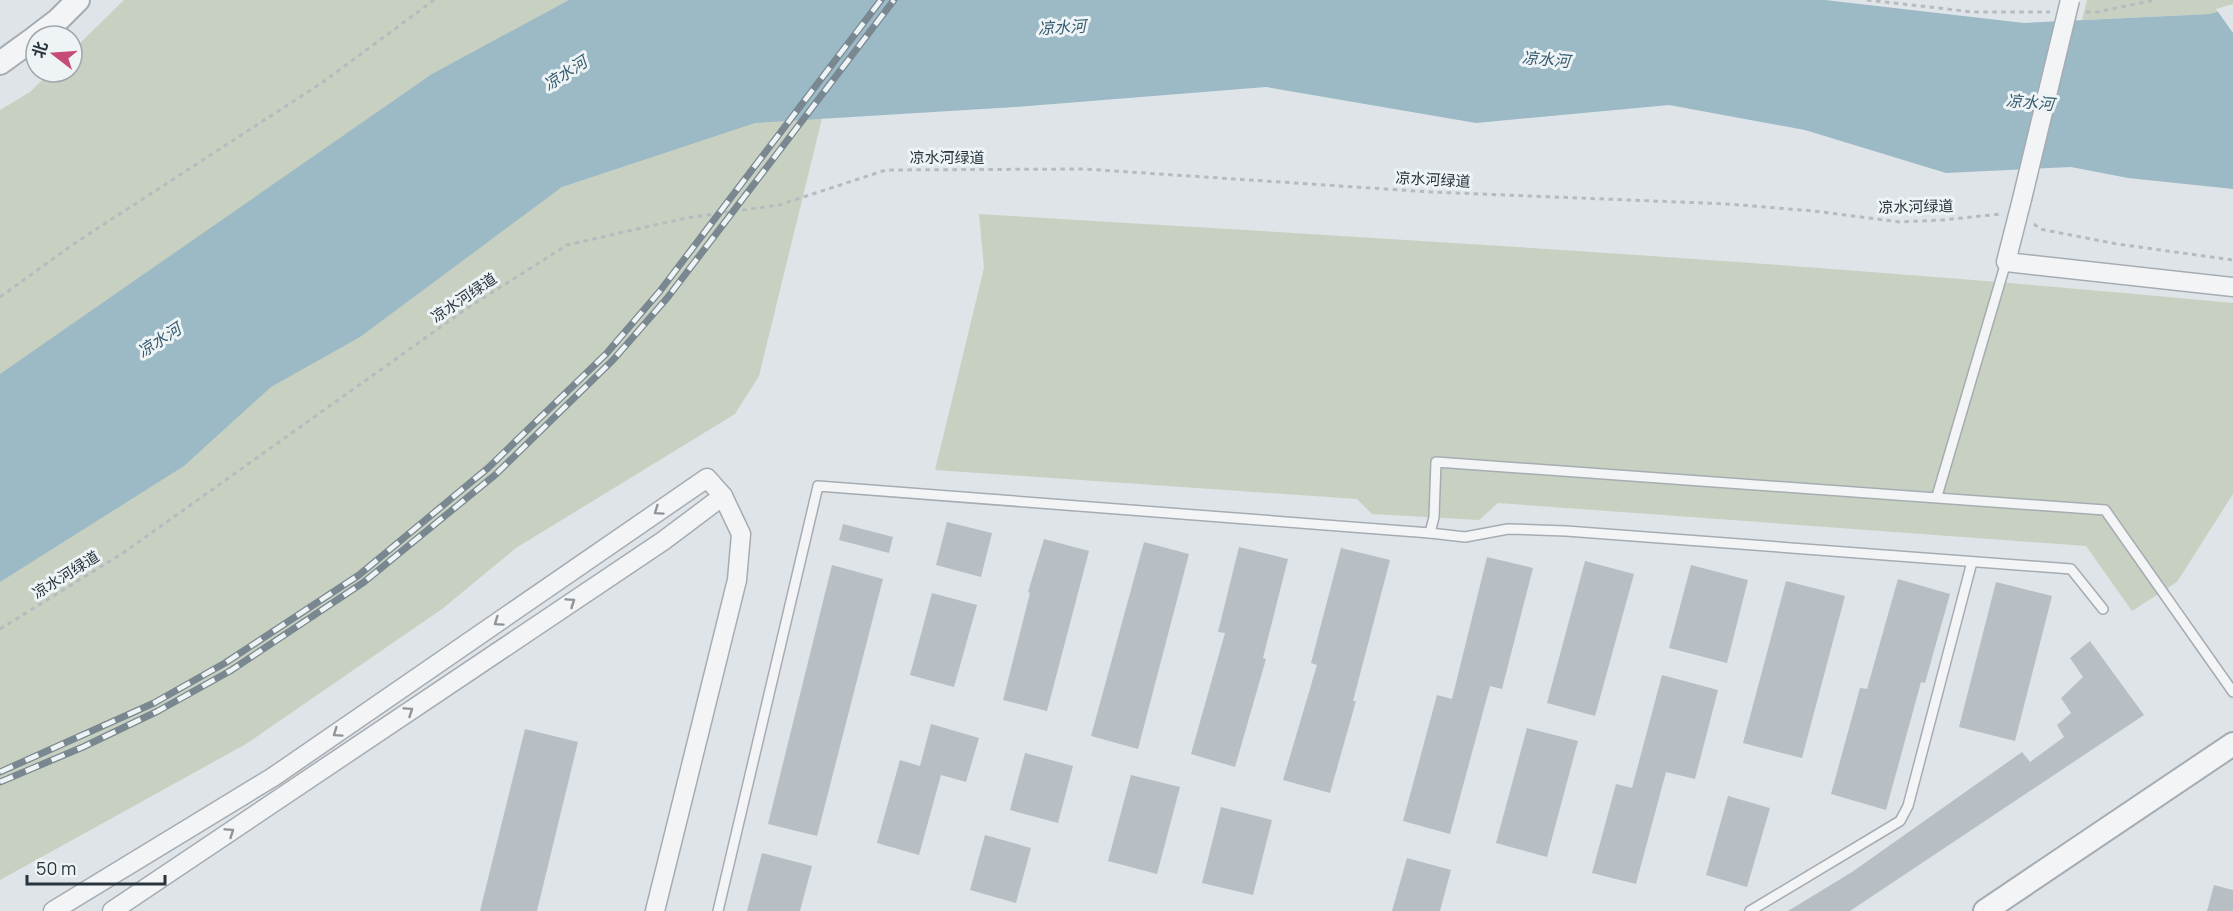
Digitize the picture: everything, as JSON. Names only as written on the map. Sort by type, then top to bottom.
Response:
[{"type":"street","points":[[52,24],[78,0]]},
{"type":"street","points":[[2070,0],[2006,262],[2233,287]]},
{"type":"street","points":[[0,63],[24,45]]},
{"type":"street","points":[[59,910],[273,777],[706,478],[723,496],[741,534],[737,580],[655,911]]},
{"type":"street","points":[[112,911],[663,541],[723,496]]},
{"type":"street","points":[[1984,911],[2233,744]]},
{"type":"lane","points":[[1936,496],[2006,262]]},
{"type":"lane","points":[[1430,533],[1434,517],[1436,462],[1936,496],[2105,510],[2233,692]]},
{"type":"lane","points":[[718,911],[818,486],[1465,537],[1508,529],[1566,531],[2071,569],[2103,609]]},
{"type":"lane","points":[[1750,911],[1900,821],[1908,806],[1972,562]]},
{"type":"path","points":[[0,297],[75,243],[323,82],[434,0]]},
{"type":"path","points":[[1867,0],[1973,12],[2052,12]]},
{"type":"path","points":[[2086,12],[2097,12],[2155,0]]},
{"type":"path","name":"凉水河绿道","points":[[0,629],[123,553],[466,309],[567,245],[686,218],[779,205],[886,170],[1084,169],[1431,192],[1728,204],[1814,211],[1900,222],[2020,206]]},
{"type":"path","points":[[2020,206],[2040,229],[2116,244],[2233,260]]},
{"type":"green space","points":[[124,0],[851,0],[759,376],[735,414],[516,548],[442,609],[246,744],[0,880],[0,110],[30,92],[38,84],[84,84],[84,39]]},
{"type":"green space","points":[[2087,0],[2233,0],[2233,7],[2210,14],[2082,20]]},
{"type":"green space","points":[[979,214],[1763,264],[2233,303],[2233,494],[2177,582],[2132,611],[2086,546],[1498,503],[1479,520],[1372,514],[1357,499],[935,470],[984,268]]},
{"type":"water","name":"凉水河","points":[[569,0],[1825,0],[2024,23],[2210,14],[2233,7],[2233,189],[2128,178],[2071,167],[1946,173],[1805,130],[1669,105],[1476,123],[1266,87],[1015,107],[755,123],[562,187],[360,337],[271,387],[184,466],[0,582],[0,374],[432,74]]},
{"type":"pier","points":[[2233,4],[2233,33],[2216,9]]},
{"type":"building","points":[[947,522],[992,533],[981,577],[936,565]]},
{"type":"building","points":[[843,524],[893,537],[889,553],[839,540]]},
{"type":"building","points":[[1044,539],[1089,551],[1047,711],[1003,700],[1030,593],[1028,592]]},
{"type":"building","points":[[1144,542],[1189,554],[1138,749],[1091,736]]},
{"type":"building","points":[[1239,547],[1288,559],[1263,658],[1266,659],[1235,767],[1191,754],[1225,633],[1218,632]]},
{"type":"building","points":[[1341,548],[1390,560],[1353,701],[1356,701],[1330,793],[1283,780],[1317,665],[1311,663]]},
{"type":"building","points":[[1487,557],[1533,568],[1502,689],[1490,686],[1450,834],[1403,821],[1437,695],[1452,699]]},
{"type":"building","points":[[1585,561],[1634,574],[1595,716],[1547,703]]},
{"type":"building","points":[[832,565],[883,579],[817,836],[768,824]]},
{"type":"building","points":[[1691,565],[1748,580],[1727,663],[1669,648]]},
{"type":"building","points":[[1898,579],[1950,594],[1925,683],[1921,682],[1886,810],[1831,794],[1860,688],[1867,689]]},
{"type":"building","points":[[1786,581],[1845,596],[1802,758],[1743,743]]},
{"type":"building","points":[[1996,582],[2052,596],[2015,741],[1959,727]]},
{"type":"building","points":[[932,593],[977,605],[954,687],[910,675]]},
{"type":"building","points":[[2090,641],[2144,715],[1850,911],[1788,911],[1852,872],[2022,752],[2030,762],[2064,737],[2057,725],[2071,713],[2061,698],[2083,677],[2070,658]]},
{"type":"building","points":[[1662,675],[1718,690],[1695,779],[1666,772],[1636,884],[1592,873],[1616,784],[1632,788]]},
{"type":"building","points":[[931,724],[979,738],[966,782],[941,775],[919,855],[877,843],[900,760],[920,766]]},
{"type":"building","points":[[1527,728],[1578,741],[1547,857],[1496,843]]},
{"type":"building","points":[[525,729],[578,742],[537,911],[480,911]]},
{"type":"building","points":[[1025,753],[1073,766],[1058,823],[1010,810]]},
{"type":"building","points":[[1131,775],[1180,787],[1157,874],[1108,861]]},
{"type":"building","points":[[1728,796],[1770,808],[1747,887],[1706,875]]},
{"type":"building","points":[[1221,807],[1272,820],[1253,895],[1202,883]]},
{"type":"building","points":[[985,835],[1031,848],[1016,903],[970,890]]},
{"type":"building","points":[[762,853],[812,866],[800,911],[747,911]]},
{"type":"building","points":[[1407,858],[1451,870],[1440,911],[1392,911]]},
{"type":"building","points":[[2214,885],[2233,890],[2233,911],[2207,911]]},
{"type":"railway","points":[[0,772],[154,703],[225,663],[359,575],[488,468],[606,354],[660,291],[881,0]]},
{"type":"railway","points":[[0,782],[83,747],[158,711],[230,671],[364,582],[495,475],[613,360],[668,297],[894,0]]}]
